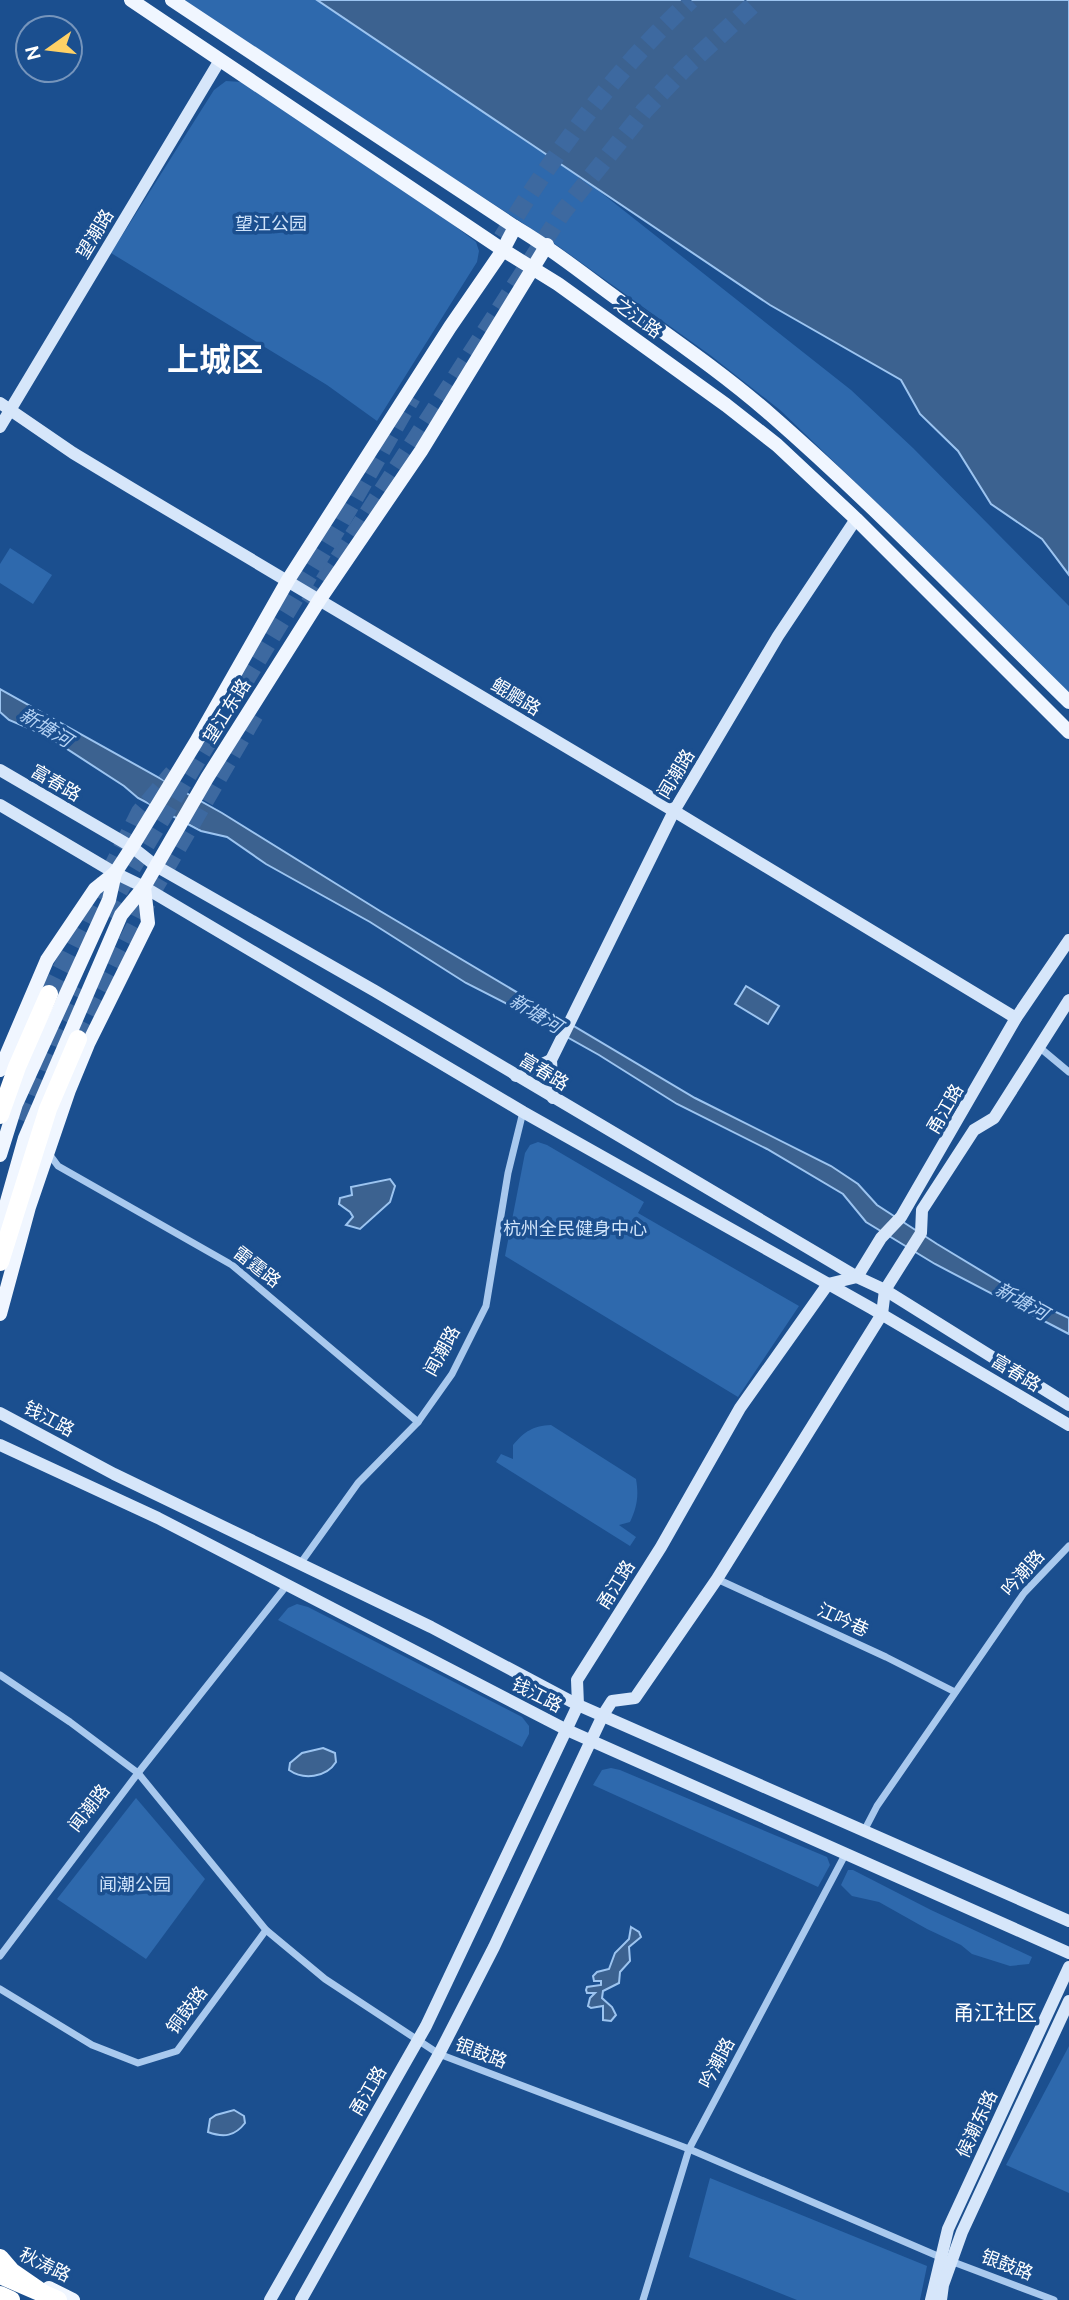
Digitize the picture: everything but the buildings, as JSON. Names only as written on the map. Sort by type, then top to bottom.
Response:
[{"type":"highway","points":[[0,1115],[49,994]]},
{"type":"highway","points":[[0,1262],[40,1132],[78,1039]]},
{"type":"highway","points":[[0,2258],[12,2272],[58,2300]]},
{"type":"highway","points":[[0,2275],[41,2291]]},
{"type":"highway","points":[[0,2295],[11,2300]]},
{"type":"main road","name":"之江路","points":[[131,0],[503,250],[534,268],[736,413],[777,446],[856,519],[1069,732]]},
{"type":"main road","name":"之江路","points":[[172,0],[515,227],[547,245],[700,358],[769,413],[822,461],[1069,702]]},
{"type":"main road","name":"望潮路","points":[[0,427],[5,406],[220,60]]},
{"type":"main road","name":"望江东路","points":[[114,873],[180,770],[288,580],[450,327],[503,250],[515,227]]},
{"type":"main road","name":"望江东路","points":[[0,1226],[30,1125],[121,915],[144,887],[207,779],[320,599],[421,451],[547,245]]},
{"type":"main road","name":"鲲鹏路","points":[[5,406],[85,460],[1016,1018]]},
{"type":"main road","name":"闻潮路","points":[[553,1098],[551,1060],[674,811],[778,636],[856,519]]},
{"type":"main road","name":"富春路","points":[[0,771],[132,847],[156,866],[375,991],[858,1277],[885,1290],[1069,1405]]},
{"type":"main road","name":"富春路","points":[[0,805],[114,873],[144,887],[523,1112],[882,1314],[1069,1425]]},
{"type":"main road","points":[[0,1070],[47,960],[95,889],[114,873]]},
{"type":"main road","points":[[0,1155],[16,1104],[109,900],[114,873]]},
{"type":"main road","points":[[0,1314],[47,1151],[88,1044],[148,923],[144,887]]},
{"type":"main road","name":"甬江路","points":[[858,1277],[881,1238],[901,1217],[1016,1018],[1069,940]]},
{"type":"main road","name":"甬江路","points":[[603,1715],[612,1700],[635,1698],[717,1579],[882,1314],[885,1290],[921,1233],[922,1210],[974,1130],[994,1118],[1069,1000]]},
{"type":"main road","points":[[516,1076],[551,1060]]},
{"type":"main road","points":[[828,1284],[858,1277]]},
{"type":"main road","name":"甬江路","points":[[270,2300],[418,2041],[567,1730],[578,1705],[577,1681],[661,1547],[740,1408],[828,1284]]},
{"type":"main road","name":"钱江路","points":[[0,1413],[114,1474],[431,1628],[578,1705],[1069,1921]]},
{"type":"main road","name":"钱江路","points":[[0,1445],[158,1518],[567,1730],[1069,1953]]},
{"type":"main road","points":[[301,2300],[439,2054],[494,1947],[603,1715]]},
{"type":"main road","name":"候潮东路","points":[[941,2300],[948,2229],[1069,1967]]},
{"type":"main road","name":"候潮东路","points":[[931,2300],[946,2259],[962,2232],[1069,2001]]},
{"type":"main road","name":"秋涛路","points":[[0,2264],[73,2300]]},
{"type":"street","points":[[1039,1047],[1069,1072]]},
{"type":"street","name":"闻潮路","points":[[300,1564],[358,1483],[418,1422],[452,1374],[486,1306],[508,1173],[523,1112]]},
{"type":"street","name":"雷霆路","points":[[47,1151],[58,1166],[232,1265],[418,1422]]},
{"type":"street","points":[[40,1172],[58,1166]]},
{"type":"street","name":"吟潮路","points":[[863,1832],[877,1806],[1024,1593],[1069,1546]]},
{"type":"street","name":"江吟巷","points":[[717,1579],[955,1692]]},
{"type":"street","name":"闻潮路","points":[[0,1956],[138,1773],[287,1586]]},
{"type":"street","name":"银鼓路","points":[[0,1675],[70,1722],[138,1773],[266,1930],[326,1979],[439,2054],[688,2149],[946,2259],[1054,2300]]},
{"type":"street","name":"吟潮路","points":[[643,2300],[688,2149],[846,1852]]},
{"type":"street","name":"铜鼓路","points":[[0,1989],[92,2045],[138,2063],[177,2050],[266,1930]]},
{"type":"green space","points":[[180,0],[317,0],[594,187],[851,390],[913,448],[1069,606],[1069,695],[900,525],[780,410],[710,355],[558,246]]},
{"type":"green space","name":"望江公园","points":[[226,81],[242,82],[345,143],[476,242],[479,251],[477,262],[377,421],[327,385],[111,253],[214,90]]},
{"type":"green space","points":[[10,548],[52,575],[33,604],[0,583],[0,564]]},
{"type":"green space","name":"杭州全民健身中心","points":[[538,1142],[644,1202],[638,1213],[799,1306],[738,1397],[505,1256],[525,1153],[530,1145]]},
{"type":"green space","points":[[551,1425],[636,1479],[637,1496],[630,1522],[619,1525],[636,1537],[630,1546],[496,1462],[501,1454],[513,1459],[513,1445],[526,1433],[534,1428]]},
{"type":"green space","points":[[297,1604],[308,1607],[522,1717],[529,1726],[529,1734],[522,1747],[278,1620],[288,1608]]},
{"type":"green space","points":[[611,1768],[827,1857],[830,1865],[818,1887],[593,1785],[602,1770]]},
{"type":"green space","name":"闻潮公园","points":[[136,1798],[205,1879],[146,1959],[57,1899]]},
{"type":"green space","points":[[848,1870],[853,1870],[1032,1957],[1029,1964],[1010,1966],[972,1954],[961,1945],[879,1902],[852,1896],[841,1885]]},
{"type":"green space","points":[[1069,2046],[1069,2193],[1006,2165]]},
{"type":"green space","points":[[710,2178],[927,2266],[920,2300],[797,2300],[689,2257]]},
{"type":"water","points":[[317,0],[1069,0],[1069,575],[1042,539],[991,504],[958,451],[920,414],[901,380],[770,305]]},
{"type":"water","name":"新塘河","points":[[0,689],[222,813],[380,911],[695,1098],[831,1166],[858,1184],[877,1205],[937,1244],[1028,1299],[1069,1318],[1069,1334],[935,1264],[866,1222],[843,1194],[767,1149],[677,1104],[599,1055],[466,983],[370,922],[266,864],[227,837],[201,831],[138,798],[47,736],[9,720],[0,712]]},
{"type":"water","points":[[746,986],[779,1006],[768,1024],[735,1004]]},
{"type":"water","points":[[390,1179],[395,1186],[390,1202],[360,1229],[346,1225],[353,1217],[339,1204],[340,1198],[352,1195],[351,1187]]},
{"type":"water","points":[[323,1748],[335,1753],[336,1762],[326,1771],[307,1776],[289,1770],[290,1763],[302,1753]]},
{"type":"water","points":[[631,1927],[639,1932],[641,1937],[629,1947],[630,1961],[620,1972],[619,1983],[603,1991],[602,1998],[616,2015],[611,2021],[603,2020],[603,2006],[588,2006],[595,1993],[587,1993],[586,1990],[587,1987],[601,1985],[601,1981],[594,1981],[593,1976],[609,1969],[615,1953],[629,1939]]},
{"type":"water","points":[[234,2110],[244,2116],[245,2123],[237,2131],[224,2135],[208,2132],[210,2119]]},
{"type":"tunnel","points":[[502,238],[588,113],[638,54],[691,0]]},
{"type":"tunnel","points":[[309,604],[562,213],[644,111],[686,67],[758,0]]},
{"type":"tunnel","points":[[106,915],[341,522],[412,397]]},
{"type":"tunnel","points":[[78,1039],[156,885],[257,711]]},
{"type":"tunnel","points":[[49,994],[140,812],[173,773]]},
{"type":"tunnel","points":[[26,1122],[59,1037],[83,990]]},
{"type":"district","name":"上城区","points":[[215,360]]},
{"type":"district","name":"甬江社区","points":[[995,2013]]}]
